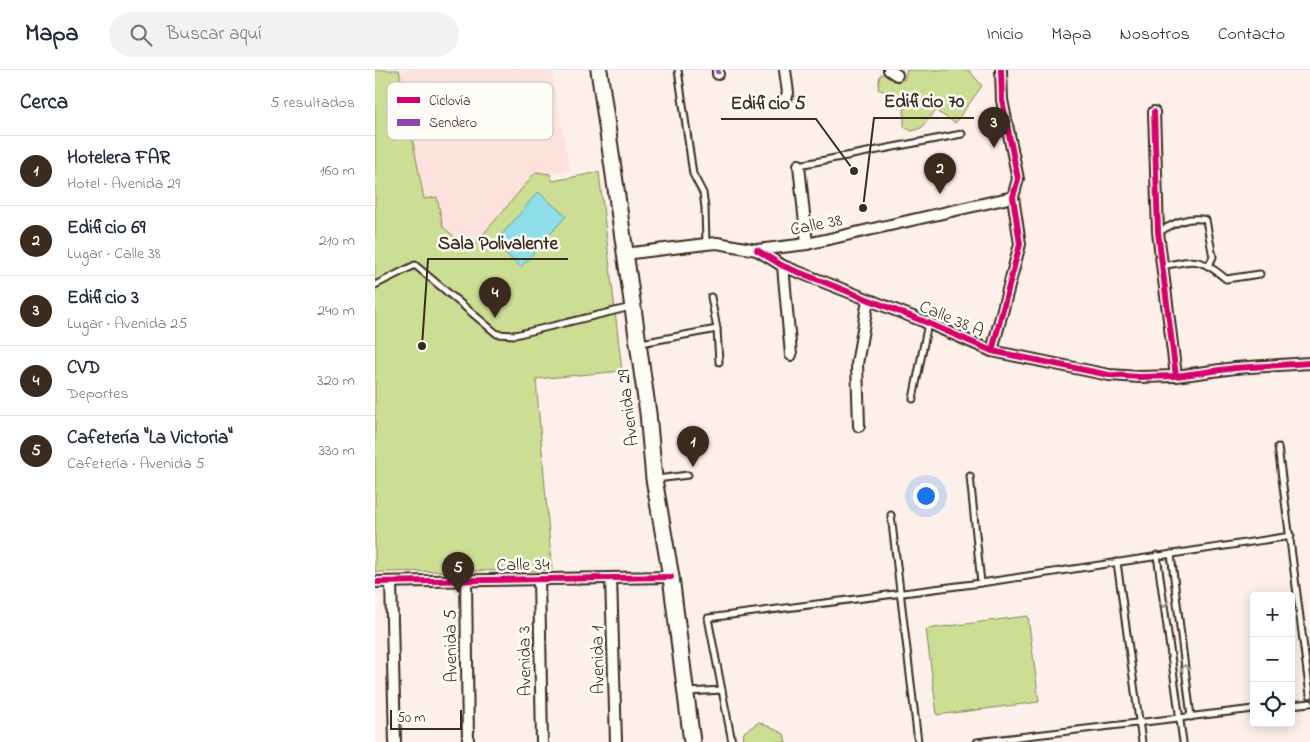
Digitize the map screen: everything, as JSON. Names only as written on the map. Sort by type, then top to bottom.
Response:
[{"type":"main road","name":"Avenida 29","points":[[599,70],[638,343],[654,479],[671,577],[684,693],[692,742]]},
{"type":"street","points":[[785,70],[788,93],[785,100]]},
{"type":"street","points":[[992,351],[1020,244],[1013,197],[1018,179],[1002,100],[1001,70]]},
{"type":"street","points":[[1154,112],[1158,232],[1176,376]]},
{"type":"street","points":[[799,165],[807,244]]},
{"type":"street","name":"Calle 38","points":[[624,254],[717,243],[757,250],[807,244],[1013,197]]},
{"type":"street","name":"Calle 38 A","points":[[757,250],[783,266],[928,323],[992,351],[1109,374],[1176,376],[1235,368],[1310,363]]},
{"type":"street","points":[[783,266],[791,355]]},
{"type":"street","points":[[859,426],[857,364],[868,300]]},
{"type":"street","name":"Calle 34","points":[[375,582],[671,577]]},
{"type":"street","name":"Avenida 1","points":[[611,578],[615,742]]},
{"type":"street","name":"Avenida 3","points":[[539,579],[542,742]]},
{"type":"street","name":"Avenida 5","points":[[466,580],[468,742]]},
{"type":"street","points":[[391,582],[395,742]]},
{"type":"lane","points":[[678,70],[693,174],[703,193],[706,244]]},
{"type":"lane","points":[[799,165],[962,134]]},
{"type":"lane","points":[[1158,232],[1179,222],[1195,218],[1206,220],[1213,257],[1209,265]]},
{"type":"lane","points":[[1161,266],[1194,260],[1209,265],[1225,279],[1260,274]]},
{"type":"lane","points":[[375,285],[415,265],[497,334],[515,335],[632,306]]},
{"type":"lane","points":[[711,296],[717,329],[719,362]]},
{"type":"lane","points":[[913,400],[928,323]]},
{"type":"lane","points":[[638,343],[717,329]]},
{"type":"lane","points":[[1278,447],[1291,536],[1310,695]]},
{"type":"lane","points":[[654,479],[688,475]]},
{"type":"lane","points":[[971,476],[981,583]]},
{"type":"lane","points":[[891,514],[918,742]]},
{"type":"lane","points":[[732,742],[708,618],[981,583],[1291,536]]},
{"type":"lane","points":[[1171,554],[1191,717]]},
{"type":"lane","points":[[1157,555],[1183,742]]},
{"type":"lane","points":[[1117,562],[1140,723],[1141,742]]},
{"type":"lane","points":[[684,693],[722,690]]},
{"type":"lane","points":[[1295,705],[1310,703]]},
{"type":"lane","points":[[977,742],[1250,710]]},
{"type":"shaded area","points":[[399,70],[551,70],[570,170],[550,174],[536,172],[470,250],[443,227],[437,197],[424,199],[413,140],[553,140],[553,82],[401,82]]},
{"type":"green space","points":[[375,70],[399,70],[401,82],[387,82],[387,140],[413,140],[424,199],[437,197],[443,227],[470,250],[536,172],[550,174],[553,181],[599,172],[622,371],[536,379],[552,570],[375,572]]},
{"type":"green space","points":[[907,70],[969,70],[982,86],[955,123],[936,111],[921,128],[912,131],[904,127],[904,105],[893,95],[878,89],[880,75],[887,72],[904,80]]},
{"type":"green space","points":[[1028,616],[1039,702],[937,715],[926,629]]},
{"type":"green space","points":[[759,722],[784,734],[786,742],[743,742],[744,732]]},
{"type":"water","points":[[538,192],[566,216],[521,267],[494,244]]},
{"type":"cycle path","points":[[992,351],[1020,244],[1013,197],[1018,179],[1002,100],[1001,70]]},
{"type":"cycle path","points":[[1154,112],[1158,232],[1176,376]]},
{"type":"cycle path","points":[[757,250],[783,266],[928,323],[992,351],[1109,375],[1140,377],[1176,376],[1235,368],[1310,363]]},
{"type":"cycle path","points":[[375,582],[671,577]]},
{"type":"place","name":"Edificio 3","points":[[994,148]]},
{"type":"place","name":"Edificio 5","points":[[854,171]]},
{"type":"place","name":"Edificio 69","points":[[940,194]]},
{"type":"place","name":"Edificio 70","points":[[863,208]]},
{"type":"place","name":"CVD","points":[[495,318]]},
{"type":"place","name":"Sala Polivalente","points":[[422,346]]},
{"type":"place","name":"Hotelera FAR","points":[[693,467]]},
{"type":"place","name":"Cafetería \"La Victoria\"","points":[[458,593]]}]
